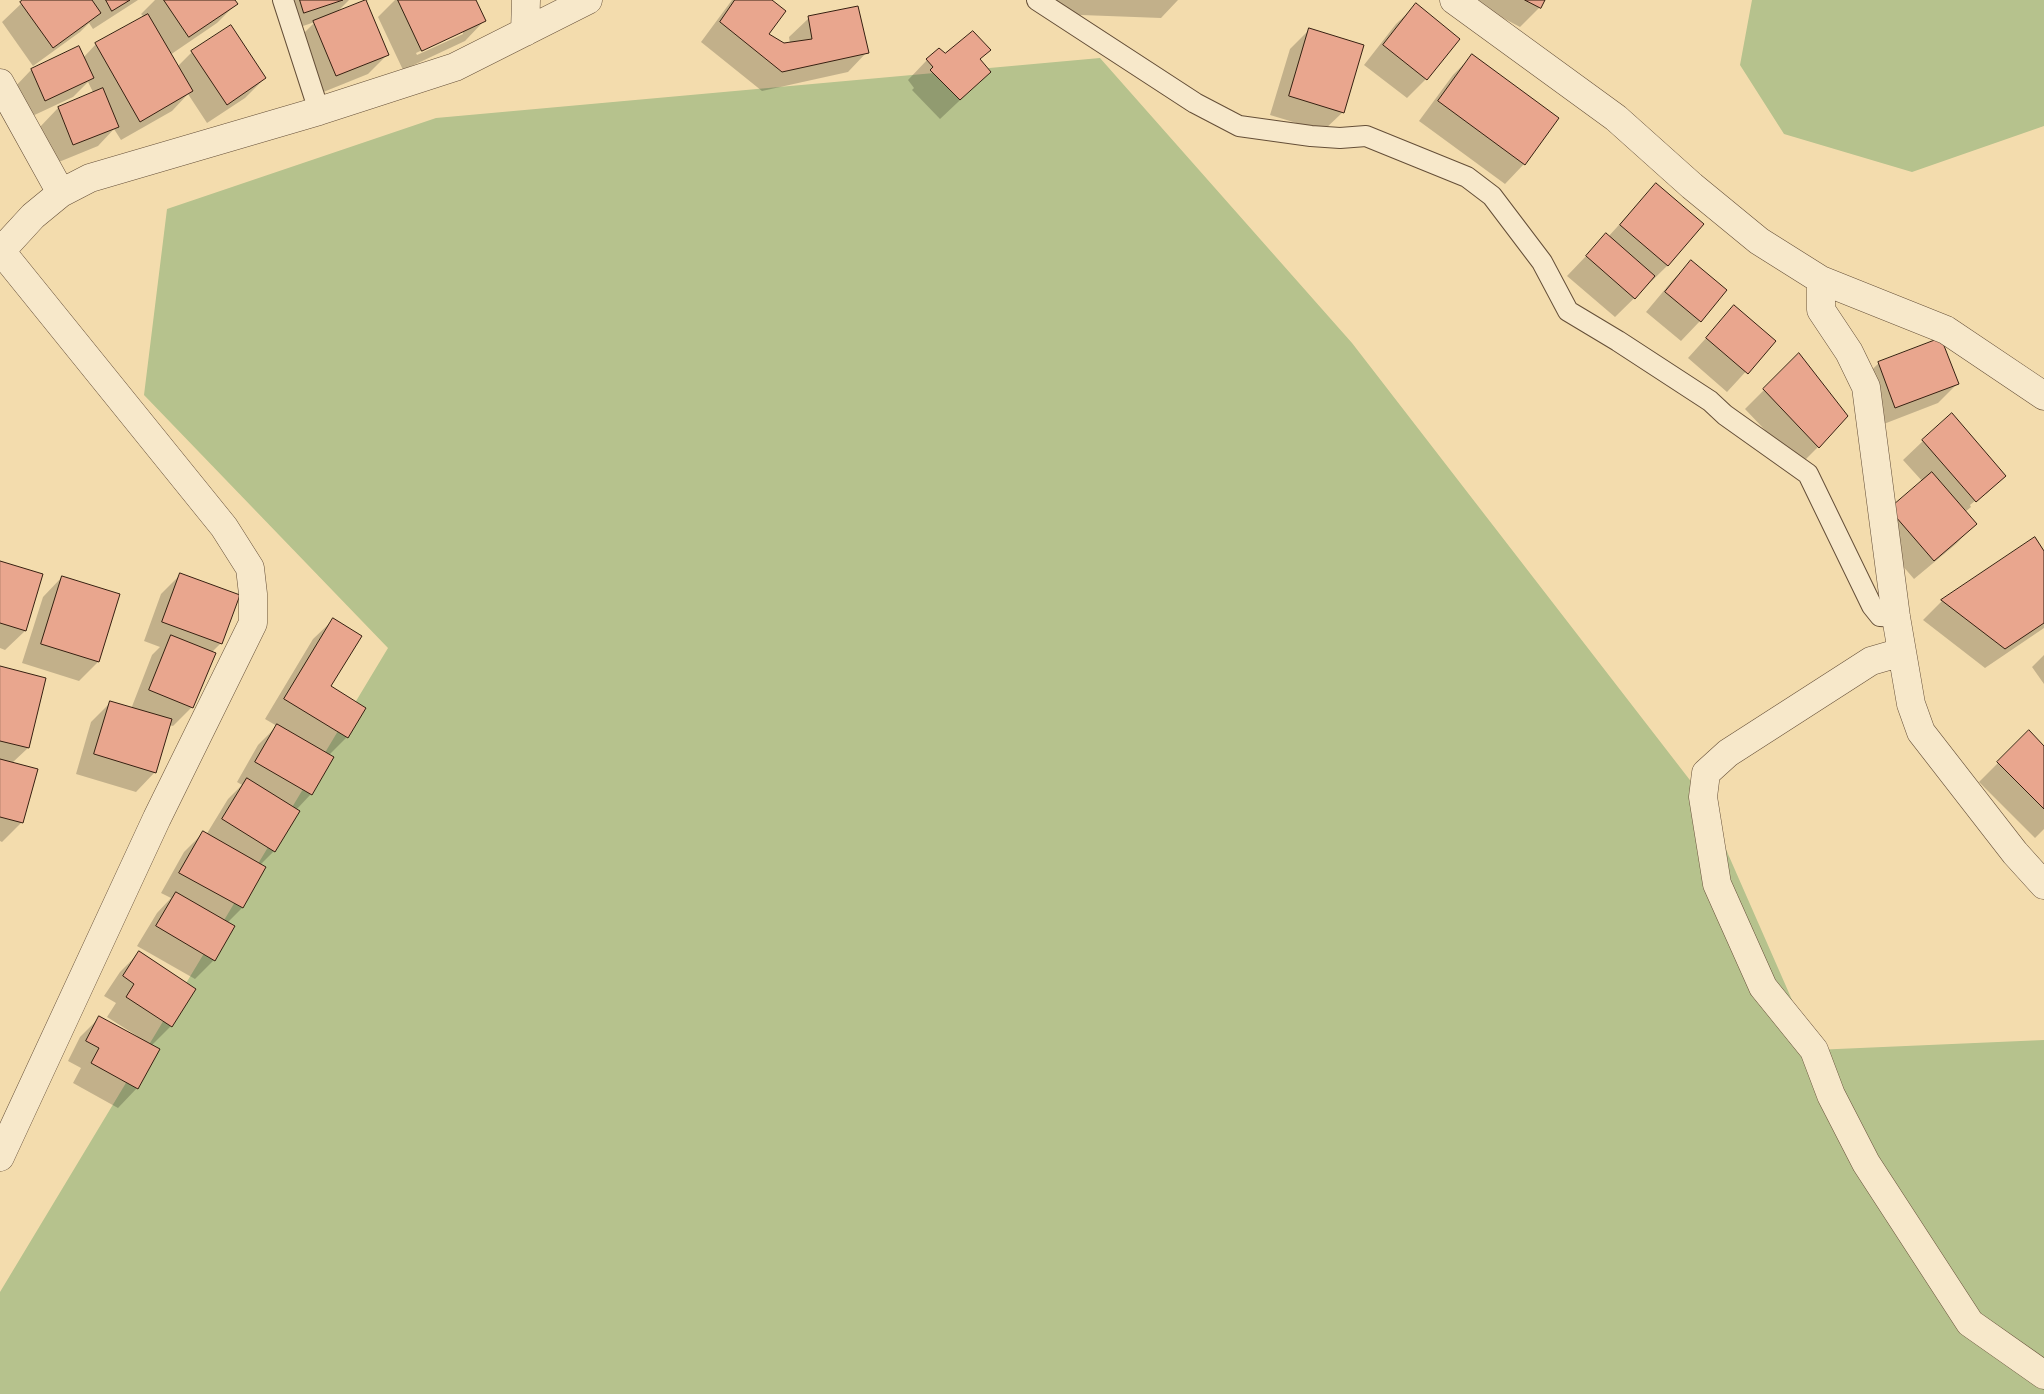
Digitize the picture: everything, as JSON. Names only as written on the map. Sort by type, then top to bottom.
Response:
[{"type":"street","points":[[525,32],[526,0]]},
{"type":"street","points":[[0,1157],[157,818],[253,623],[253,594],[250,568],[224,527],[0,251],[33,216],[61,193],[90,178],[319,111],[454,67],[588,0]]},
{"type":"street","points":[[1454,0],[1616,118],[1692,186],[1759,241],[1821,280],[1946,330],[2044,396]]},
{"type":"street","points":[[0,83],[61,193]]},
{"type":"street","points":[[1821,280],[1822,310],[1849,352],[1866,387],[1896,617],[1911,704],[1921,732],[2014,853],[2044,885]]},
{"type":"street","points":[[1902,652],[1871,661],[1728,753],[1706,773],[1703,797],[1717,884],[1763,988],[1814,1050],[1831,1095],[1866,1163],[1970,1323],[2044,1376]]},
{"type":"lane","points":[[283,0],[319,111]]},
{"type":"lane","points":[[1037,0],[1195,103],[1228,122],[1239,126],[1311,136],[1340,138],[1366,136],[1467,177],[1492,196],[1520,232],[1542,262],[1568,311],[1710,401],[1725,415],[1808,474],[1872,606],[1880,616],[1896,617]]},
{"type":"green space","points":[[1752,0],[2044,0],[2044,126],[1912,172],[1784,134],[1740,65]]},
{"type":"green space","points":[[1100,58],[1352,343],[1703,797],[1814,1050],[2044,1040],[2044,1394],[0,1394],[0,1292],[388,648],[144,395],[167,209],[436,118]]},
{"type":"building","points":[[23,0],[92,0],[101,13],[53,48],[20,2]]},
{"type":"building","points":[[106,0],[130,0],[112,11]]},
{"type":"building","points":[[164,0],[235,0],[238,4],[189,37]]},
{"type":"building","points":[[300,0],[343,0],[304,13]]},
{"type":"building","points":[[366,0],[389,55],[336,76],[313,21]]},
{"type":"building","points":[[398,0],[476,0],[486,21],[422,51]]},
{"type":"building","points":[[735,0],[772,0],[786,11],[769,34],[784,43],[812,39],[808,16],[858,6],[869,53],[782,72],[720,22]]},
{"type":"building","points":[[1525,0],[1545,0],[1541,8]]},
{"type":"building","points":[[1416,3],[1460,39],[1427,80],[1383,45]]},
{"type":"building","points":[[148,14],[193,91],[140,122],[95,43]]},
{"type":"building","points":[[231,25],[266,78],[227,105],[191,51]]},
{"type":"building","points":[[1309,28],[1364,45],[1344,113],[1289,96]]},
{"type":"building","points":[[973,31],[991,50],[980,59],[991,72],[960,100],[930,70],[933,67],[926,59],[939,48],[945,53]]},
{"type":"building","points":[[79,46],[94,78],[45,101],[31,69]]},
{"type":"building","points":[[1472,54],[1559,118],[1525,165],[1438,101]]},
{"type":"building","points":[[103,88],[119,127],[73,145],[58,107]]},
{"type":"building","points":[[1656,183],[1704,224],[1668,266],[1620,225]]},
{"type":"building","points":[[1606,233],[1655,276],[1635,299],[1586,256]]},
{"type":"building","points":[[1691,260],[1727,290],[1701,322],[1665,292]]},
{"type":"building","points":[[1734,305],[1776,341],[1748,374],[1706,338]]},
{"type":"building","points":[[1941,338],[1959,384],[1895,408],[1878,362]]},
{"type":"building","points":[[1799,353],[1848,416],[1819,448],[1763,389]]},
{"type":"building","points":[[1952,413],[2006,476],[1976,502],[1922,440]]},
{"type":"building","points":[[1932,472],[1977,524],[1934,561],[1889,509]]},
{"type":"building","points":[[2035,537],[2044,551],[2044,623],[2005,649],[1941,600]]},
{"type":"building","points":[[0,561],[43,574],[26,631],[0,623]]},
{"type":"building","points":[[180,573],[240,595],[222,644],[162,622]]},
{"type":"building","points":[[62,576],[120,594],[99,662],[41,644]]},
{"type":"building","points":[[333,618],[362,636],[331,686],[366,708],[348,738],[284,699]]},
{"type":"building","points":[[171,635],[216,653],[193,708],[149,690]]},
{"type":"building","points":[[0,666],[46,678],[29,748],[0,741]]},
{"type":"building","points":[[110,701],[172,719],[156,773],[94,754]]},
{"type":"building","points":[[277,724],[334,757],[312,795],[255,762]]},
{"type":"building","points":[[2029,730],[2044,746],[2044,809],[1997,762]]},
{"type":"building","points":[[0,759],[38,769],[23,823],[0,817]]},
{"type":"building","points":[[247,778],[300,811],[275,852],[222,819]]},
{"type":"building","points":[[203,831],[266,867],[243,908],[179,873]]},
{"type":"building","points":[[176,892],[235,926],[215,961],[156,926]]},
{"type":"building","points":[[139,951],[196,989],[172,1027],[126,997],[134,984],[123,976]]},
{"type":"building","points":[[99,1016],[160,1049],[138,1089],[91,1063],[99,1048],[86,1041]]}]
